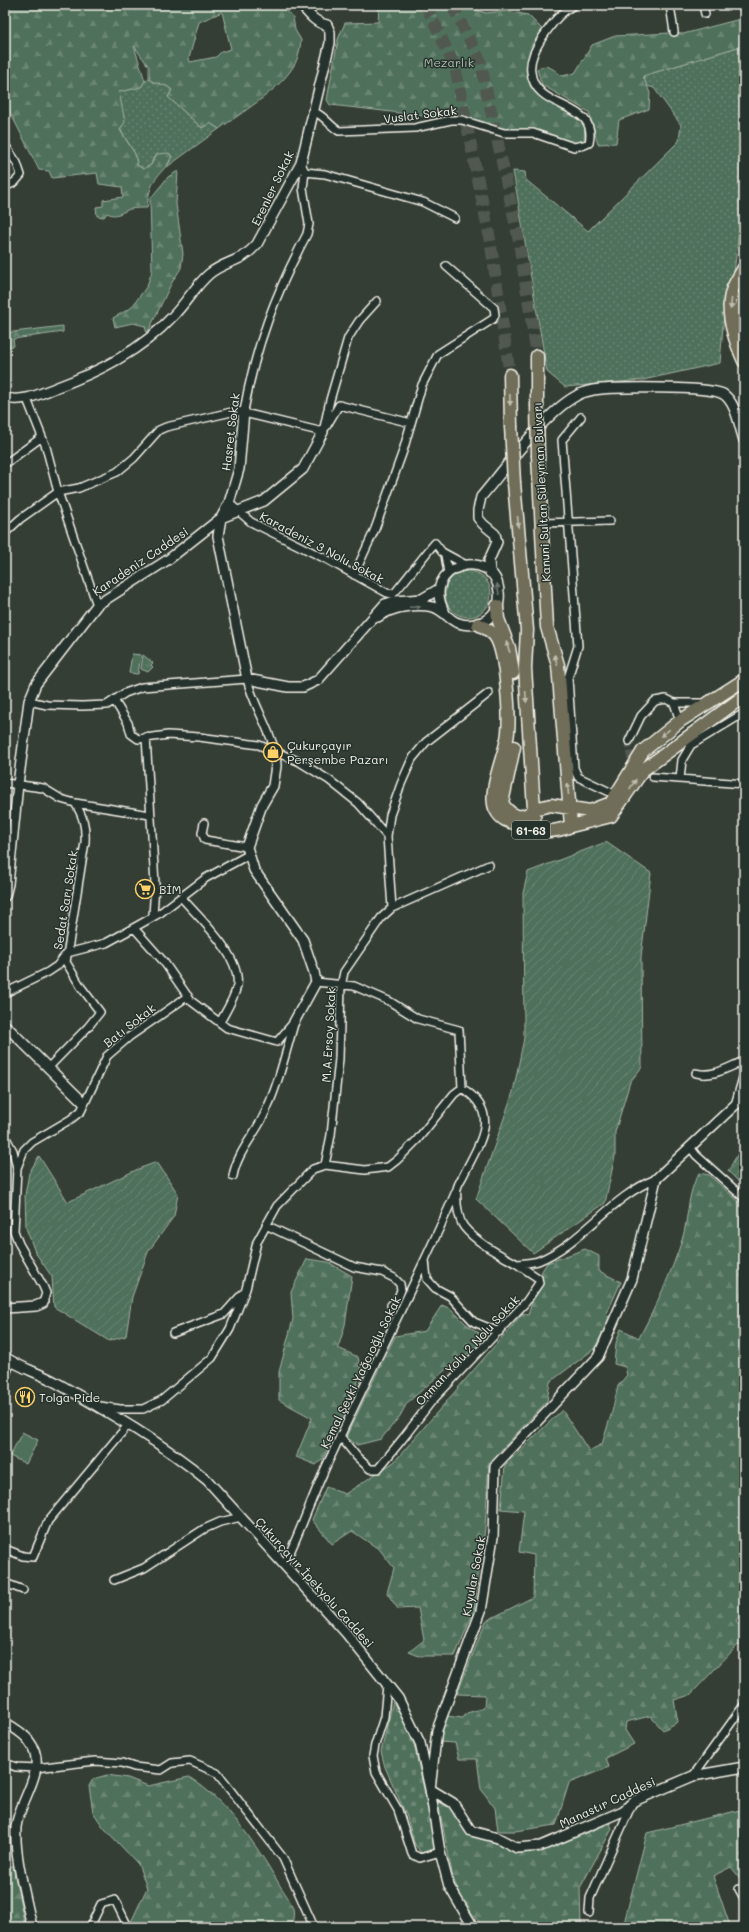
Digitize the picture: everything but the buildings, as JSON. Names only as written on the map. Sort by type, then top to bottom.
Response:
[{"type":"main road","points":[[744,268],[732,289],[730,314],[734,336],[744,362]]},
{"type":"main road","points":[[744,296],[741,310],[744,330]]},
{"type":"main road","name":"Kanuni Sultan Süleyman Bulvarı","points":[[537,356],[538,456],[548,627],[558,665],[571,826]]},
{"type":"main road","name":"Kanuni Sultan Süleyman Bulvarı","points":[[510,374],[514,483],[527,630],[525,668],[534,809]]},
{"type":"main road","name":"61-63","points":[[498,606],[498,619],[509,648],[512,661],[516,728],[514,746],[502,803],[508,812],[520,817],[528,815],[534,809],[551,805],[569,806]]},
{"type":"main road","name":"61-63","points":[[478,624],[488,630],[495,637],[504,662],[508,736],[493,796],[495,808],[501,817],[512,823],[536,831],[560,831],[571,826]]},
{"type":"main road","points":[[569,806],[590,811],[611,803],[643,751],[680,721],[744,680]]},
{"type":"main road","points":[[571,826],[611,816],[643,770],[744,696]]},
{"type":"main road","name":"61-63","points":[[534,809],[536,831]]},
{"type":"street","name":"Erenler Sokak","points":[[27,399],[81,379],[123,357],[173,316],[209,274],[220,267],[249,254],[257,244],[301,162],[312,111],[330,43],[330,32],[327,25],[320,24],[313,19],[301,5]]},
{"type":"street","name":"Vuslat Sokak","points":[[312,111],[320,113],[325,117],[330,126],[339,131],[414,128],[451,120],[462,120],[504,133],[533,133],[574,147],[584,145],[589,142],[591,133],[585,118],[578,112],[546,97],[536,88],[531,79],[530,68],[532,57],[538,44],[558,16],[574,5]]},
{"type":"street","points":[[670,5],[674,32]]},
{"type":"street","points":[[703,5],[705,14]]},
{"type":"street","points":[[5,144],[17,163],[21,174],[15,182],[5,187]]},
{"type":"street","name":"Hasret Sokak","points":[[247,679],[218,536],[221,518],[229,504],[239,469],[244,412],[255,357],[280,287],[307,234],[309,224],[303,188],[305,172],[301,162]]},
{"type":"street","points":[[305,172],[325,174],[423,202],[455,218]]},
{"type":"street","points":[[354,575],[375,529],[403,451],[422,385],[438,354],[493,319],[495,315],[494,308],[446,266]]},
{"type":"street","name":"Karadeniz Caddesi","points":[[5,896],[8,884],[18,784],[29,701],[36,684],[97,605],[169,559],[221,518],[240,512],[264,501],[303,469],[323,432],[330,400],[348,338],[359,321],[377,301]]},
{"type":"street","points":[[490,573],[489,560],[497,542],[495,534],[478,518],[481,497],[548,418],[576,396],[592,390],[630,388],[686,388],[722,393],[730,401],[744,440]]},
{"type":"street","points":[[5,398],[27,399],[42,437],[58,492],[97,605]]},
{"type":"street","points":[[5,533],[20,519],[58,492],[80,488],[117,472],[134,458],[160,430],[166,427],[203,417],[236,411],[323,432],[339,405],[411,423]]},
{"type":"street","points":[[581,417],[562,440],[578,646],[568,678],[574,768],[578,777],[616,795]]},
{"type":"street","points":[[5,464],[42,437]]},
{"type":"street","name":"Karadeniz 3 Nolu Sokak","points":[[229,504],[251,522],[326,559],[386,593],[393,594],[398,590],[418,562],[435,543],[445,555]]},
{"type":"street","points":[[543,523],[610,521]]},
{"type":"street","points":[[445,555],[466,565]]},
{"type":"street","points":[[445,555],[448,573]]},
{"type":"street","points":[[478,566],[489,560]]},
{"type":"street","points":[[367,624],[385,612],[395,608],[434,607],[460,624],[478,624],[489,617],[498,606],[500,597],[496,580],[490,573],[478,566],[466,565],[456,567],[448,573],[442,581],[439,589],[441,606],[445,613]]},
{"type":"street","points":[[29,701],[47,704],[82,706],[107,705],[125,693],[142,687],[247,679],[273,686],[303,687],[318,680],[385,604],[395,601],[422,598],[439,589]]},
{"type":"street","points":[[5,993],[48,972],[57,966],[67,953],[106,943],[134,928],[247,851],[262,806],[273,786],[276,766],[270,734],[250,694],[247,679]]},
{"type":"street","points":[[392,908],[386,836],[390,815],[412,759],[426,742],[489,693]]},
{"type":"street","points":[[629,740],[641,716],[655,701],[666,699],[674,703],[708,703]]},
{"type":"street","points":[[114,700],[128,723],[132,734],[138,739],[168,735],[199,737],[259,745],[298,761],[329,780],[358,803],[386,836]]},
{"type":"street","points":[[674,703],[680,721]]},
{"type":"street","points":[[680,779],[682,760],[691,745],[744,713]]},
{"type":"street","points":[[146,737],[155,884],[153,916]]},
{"type":"street","points":[[653,777],[744,784]]},
{"type":"street","points":[[5,783],[43,788],[60,800],[150,815]]},
{"type":"street","name":"Sedat Sarı Sokak","points":[[48,1068],[88,1027],[100,1012],[81,987],[66,962],[86,828],[83,816],[75,803]]},
{"type":"street","points":[[204,823],[202,833],[204,840],[247,851]]},
{"type":"street","points":[[134,928],[164,962],[191,1001],[227,1028],[277,1042],[294,1022],[316,982],[310,958],[303,940],[254,870],[247,851]]},
{"type":"street","name":"M.A.Ersoy Sokak","points":[[326,1165],[331,1135],[339,1059],[341,986],[344,972],[381,918],[392,908],[489,865]]},
{"type":"street","points":[[181,897],[222,944],[230,957],[236,974],[237,984],[235,995],[220,1022]]},
{"type":"street","points":[[99,1406],[120,1409],[143,1409],[162,1400],[212,1358],[230,1329],[246,1289],[257,1242],[276,1206],[313,1169],[326,1165],[365,1170],[388,1167],[398,1160],[417,1140],[454,1094],[462,1088],[459,1030],[418,1019],[389,1001],[354,986],[341,986],[316,982]]},
{"type":"street","name":"Batı Sokak","points":[[17,1168],[24,1150],[32,1142],[71,1119],[81,1111],[83,1102],[107,1056],[129,1037],[188,996]]},
{"type":"street","points":[[232,1176],[237,1160],[262,1118],[276,1082],[294,1022]]},
{"type":"street","points":[[5,1025],[83,1102]]},
{"type":"street","points":[[696,1073],[705,1076],[714,1074],[744,1061]]},
{"type":"street","points":[[735,1104],[744,1074]]},
{"type":"street","name":"Kemal Şevki Yağcıoğlu Sokak","points":[[284,1565],[298,1538],[340,1436],[376,1360],[410,1294],[425,1257],[482,1138],[485,1114],[482,1107],[473,1096],[462,1088]]},
{"type":"street","points":[[457,1189],[458,1212],[463,1226],[476,1238],[517,1264],[537,1261],[560,1249],[640,1185],[656,1179],[735,1104],[744,1100]]},
{"type":"street","points":[[5,1136],[13,1151],[17,1168],[14,1231],[19,1244],[46,1293],[43,1303],[36,1306],[5,1308]]},
{"type":"street","points":[[690,1147],[696,1155],[744,1198]]},
{"type":"street","name":"Kuyular Sokak","points":[[430,1789],[437,1730],[481,1611],[494,1537],[495,1466],[598,1357],[632,1279],[656,1179]]},
{"type":"street","points":[[266,1225],[354,1267],[382,1272],[394,1278],[400,1284],[401,1290],[397,1300],[391,1305]]},
{"type":"street","points":[[425,1257],[427,1279],[435,1288],[450,1296],[474,1322],[499,1332]]},
{"type":"street","name":"Orman Yolu 2 Nolu Sokak","points":[[340,1436],[370,1470],[378,1469],[431,1402],[499,1332],[526,1302],[539,1283],[536,1275],[517,1264]]},
{"type":"street","points":[[173,1333],[224,1314],[246,1289]]},
{"type":"street","points":[[5,1374],[8,1359]]},
{"type":"street","name":"Çukurçayır İpekyolu Caddesi","points":[[8,1359],[46,1376],[99,1406],[186,1463],[207,1480],[346,1633],[398,1698],[420,1743],[430,1789],[440,1852],[449,1886],[473,1927]]},
{"type":"street","points":[[5,1549],[23,1556],[32,1557],[48,1521],[128,1425]]},
{"type":"street","points":[[114,1580],[144,1568],[204,1529],[220,1522],[241,1517]]},
{"type":"street","points":[[5,1583],[23,1590]]},
{"type":"street","points":[[387,1685],[384,1717],[373,1756],[376,1772],[398,1810],[412,1854],[420,1858],[440,1852]]},
{"type":"street","points":[[693,1776],[744,1705]]},
{"type":"street","points":[[5,1722],[29,1739],[35,1749],[37,1758],[35,1777],[25,1796],[16,1827],[19,1866],[32,1927]]},
{"type":"street","points":[[5,1763],[16,1767],[36,1768],[95,1761],[122,1763],[134,1767],[161,1770],[172,1763],[190,1761],[217,1774],[282,1858],[314,1927]]},
{"type":"street","name":"Manastır Caddesi","points":[[430,1789],[453,1803],[471,1831],[498,1838],[516,1848],[541,1846],[623,1811],[634,1801],[693,1776],[744,1767]]},
{"type":"street","points":[[589,1913],[590,1898],[634,1801]]},
{"type":"street","points":[[739,1889],[744,1898]]},
{"type":"street","points":[[90,1927],[101,1904],[114,1900],[128,1927]]},
{"type":"green space","points":[[5,5],[281,5],[293,17],[295,30],[301,40],[297,59],[285,78],[258,102],[219,129],[210,123],[202,128],[168,97],[172,90],[149,79],[149,67],[134,46],[145,81],[141,87],[119,92],[125,122],[120,130],[135,154],[137,165],[143,169],[151,165],[157,154],[169,153],[172,156],[151,188],[147,208],[130,209],[116,215],[107,213],[104,217],[97,216],[96,207],[103,206],[103,200],[123,197],[122,187],[99,184],[97,173],[52,178],[49,171],[39,170],[5,102]],"holes":[[[222,12],[231,49],[221,52],[216,57],[190,62],[189,58],[199,22]]]},
{"type":"green space","name":"Mezarlık","points":[[379,5],[458,5],[486,13],[506,11],[528,15],[546,33],[531,73],[554,101],[585,118],[584,145],[490,126],[394,112],[330,105],[327,100],[338,39],[345,23],[378,22]]},
{"type":"green space","points":[[744,18],[744,45],[643,76],[650,93],[649,109],[619,120],[616,143],[598,144],[589,112],[542,85],[537,69],[544,66],[553,69],[562,76],[575,73],[592,45],[615,36],[670,33],[683,34]]},
{"type":"green space","points":[[744,45],[744,227],[739,231],[734,273],[726,289],[720,363],[643,380],[565,387],[547,372],[513,171],[525,172],[526,180],[588,231],[679,141],[681,125],[654,88],[647,86],[643,76]]},
{"type":"green space","points":[[149,79],[172,90],[168,97],[202,128],[210,123],[219,129],[167,167],[172,156],[153,158],[151,165],[144,169],[137,165],[135,154],[120,129],[119,92],[141,87],[145,81]]},
{"type":"green space","points":[[178,171],[176,204],[183,254],[181,268],[171,284],[147,334],[145,326],[133,323],[115,327],[113,318],[131,308],[147,286],[152,271],[150,199],[168,177]]},
{"type":"green space","points":[[63,326],[63,332],[13,339],[14,346],[5,347],[5,333]]},
{"type":"green space","points":[[464,571],[472,571],[481,575],[487,581],[491,594],[487,607],[481,613],[472,617],[464,617],[455,613],[449,607],[445,598],[445,590],[449,581],[455,575]]},
{"type":"green space","points":[[132,654],[141,655],[138,674],[129,673]]},
{"type":"green space","points":[[143,655],[153,663],[151,665],[153,667],[148,672],[141,669]]},
{"type":"green space","points":[[606,842],[651,873],[641,957],[642,1067],[630,1082],[615,1132],[615,1156],[605,1203],[533,1253],[476,1199],[513,1092],[524,1038],[523,893],[528,872]]},
{"type":"green space","points":[[744,1143],[744,1187],[728,1171]]},
{"type":"green space","points":[[39,1156],[68,1202],[138,1169],[157,1162],[178,1194],[174,1216],[148,1252],[132,1297],[126,1336],[109,1341],[54,1307],[52,1277],[35,1252],[26,1228],[25,1195],[29,1173]]},
{"type":"green space","points":[[699,1173],[709,1175],[744,1206],[744,1613],[739,1616],[736,1622],[741,1627],[744,1627],[744,1647],[738,1645],[690,1695],[674,1700],[678,1722],[663,1730],[650,1716],[626,1722],[625,1730],[634,1744],[606,1758],[609,1767],[569,1783],[556,1825],[515,1831],[498,1831],[495,1808],[481,1789],[477,1759],[459,1759],[455,1743],[439,1742],[446,1716],[463,1718],[467,1713],[484,1708],[485,1695],[457,1694],[486,1621],[533,1597],[534,1555],[519,1552],[524,1511],[501,1509],[505,1465],[562,1410],[589,1451],[602,1444],[618,1386],[627,1375],[625,1367],[614,1364],[616,1343],[621,1329],[639,1338],[651,1314],[678,1253],[692,1189]]},
{"type":"green space","points":[[585,1249],[599,1256],[599,1271],[621,1282],[606,1315],[611,1318],[594,1349],[550,1382],[547,1401],[489,1463],[485,1528],[474,1611],[455,1656],[419,1656],[409,1652],[424,1640],[418,1608],[398,1609],[387,1593],[394,1568],[380,1550],[352,1531],[332,1544],[312,1520],[326,1487],[345,1494],[394,1462],[523,1313],[528,1315],[542,1271],[547,1263]]},
{"type":"green space","points":[[307,1259],[328,1262],[352,1276],[345,1325],[338,1348],[358,1357],[362,1372],[323,1459],[316,1465],[296,1457],[312,1418],[279,1400],[279,1372],[293,1319],[291,1292]]},
{"type":"green space","points":[[442,1305],[451,1309],[466,1324],[486,1338],[473,1350],[452,1364],[407,1403],[400,1416],[381,1439],[357,1445],[346,1437],[395,1336],[425,1331]]},
{"type":"green space","points":[[22,1432],[38,1440],[26,1464],[10,1456]]},
{"type":"green space","points":[[393,1701],[395,1701],[404,1717],[414,1744],[436,1844],[434,1850],[421,1853],[414,1843],[407,1817],[385,1767],[381,1752]]},
{"type":"green space","points":[[107,1775],[128,1778],[148,1786],[189,1777],[203,1787],[240,1824],[260,1852],[292,1906],[294,1927],[118,1927],[132,1920],[147,1888],[138,1864],[104,1828],[93,1812],[89,1786],[93,1779]]},
{"type":"green space","points":[[438,1802],[451,1807],[469,1835],[496,1843],[517,1853],[542,1852],[610,1823],[612,1829],[580,1888],[581,1927],[483,1927],[463,1902],[453,1878]]},
{"type":"green space","points":[[744,1809],[744,1883],[731,1867],[713,1876],[729,1923],[733,1927],[623,1927],[647,1833]]},
{"type":"green space","points":[[5,1866],[13,1866],[25,1927],[5,1927]]},
{"type":"tunnel","points":[[426,5],[455,67],[490,239],[510,375]]},
{"type":"tunnel","points":[[452,5],[480,60],[518,236],[537,356]]},
{"type":"tunnel","points":[[629,741],[631,759],[634,764],[653,777]]},
{"type":"place","name":"Çukurçayır Perşembe Pazarı","points":[[273,752]]},
{"type":"place","name":"BİM","points":[[145,889]]},
{"type":"place","name":"Tolga Pide","points":[[25,1397]]}]
